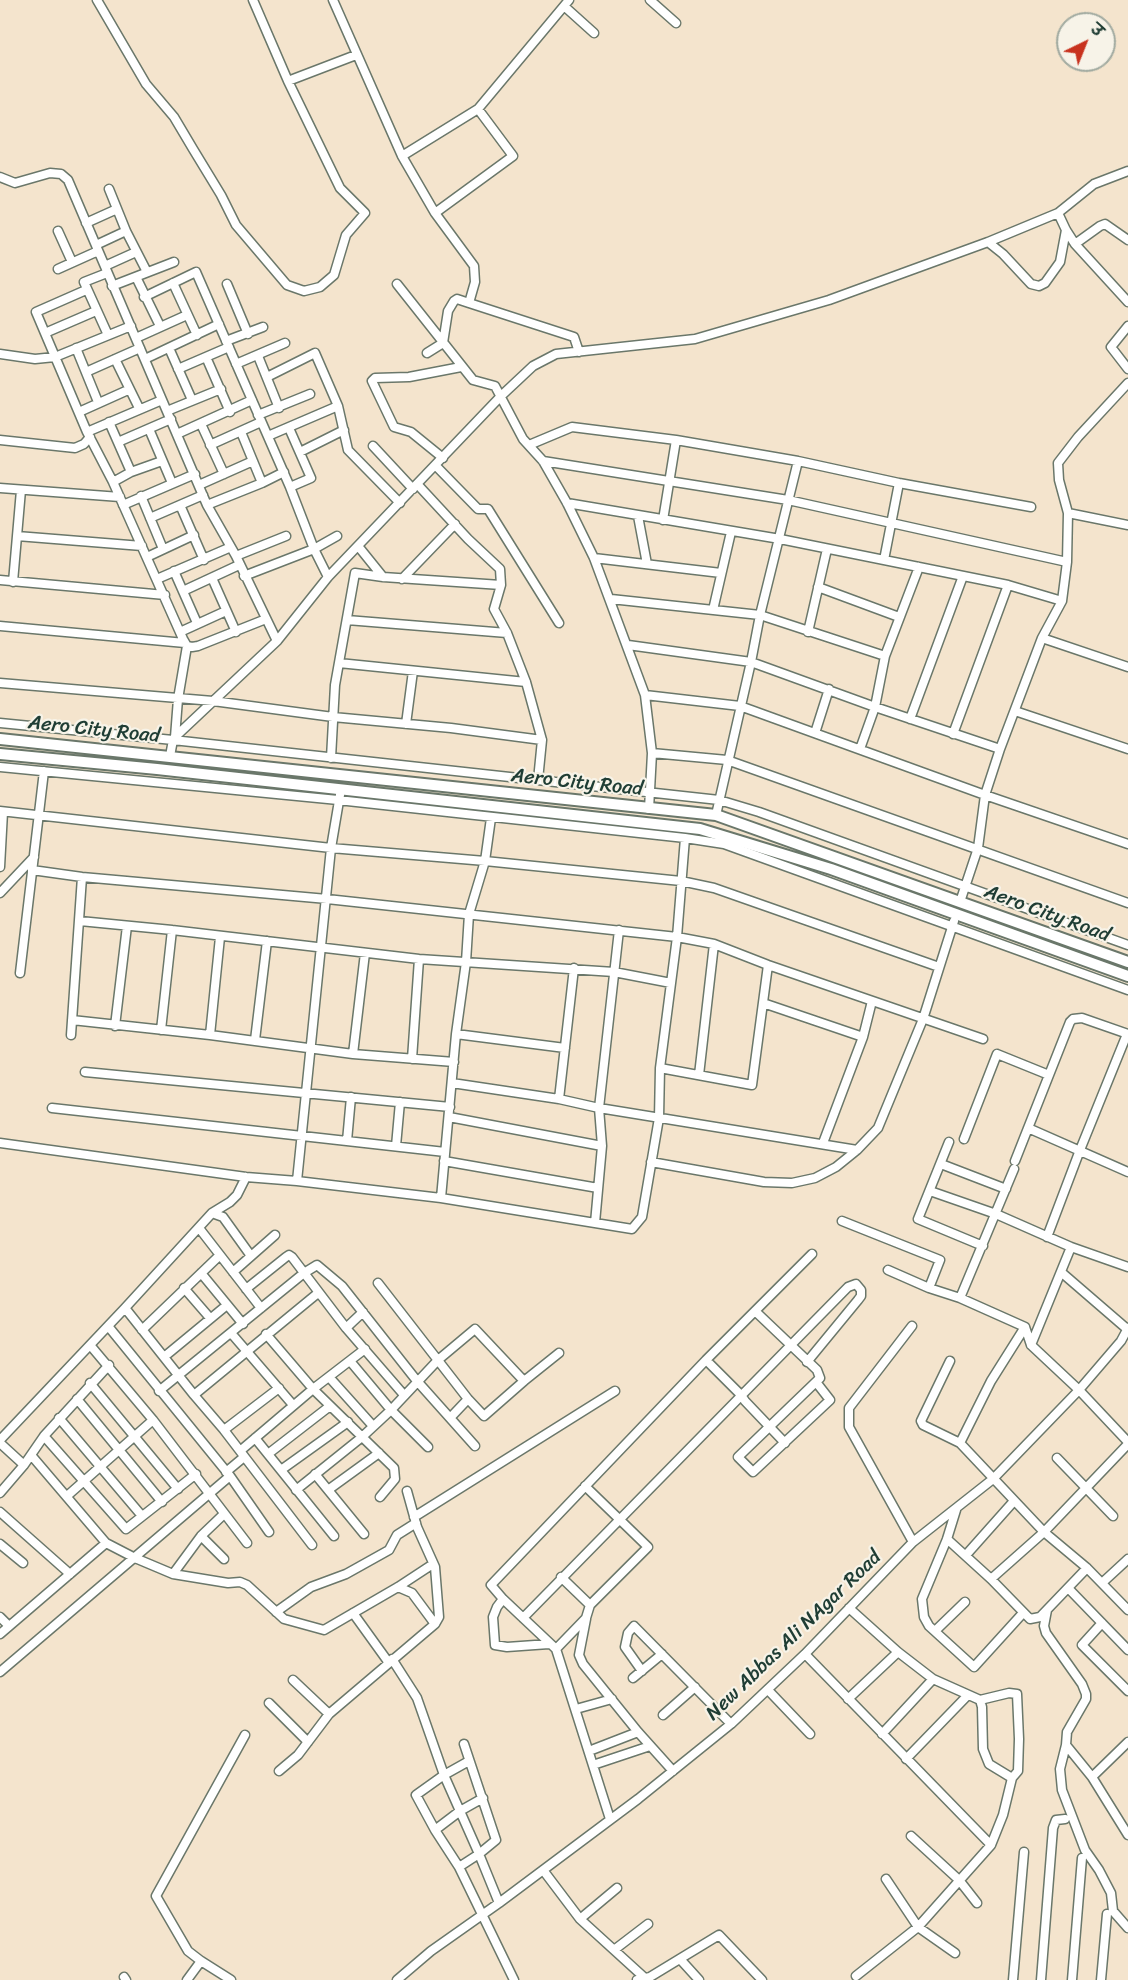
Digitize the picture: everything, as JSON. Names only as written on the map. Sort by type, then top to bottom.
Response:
[{"type":"street","points":[[97,0],[146,84],[174,117],[184,133],[236,225],[287,285],[304,291],[320,287],[334,275],[346,236],[365,213],[340,188],[288,81],[253,0]]},
{"type":"street","points":[[333,0],[402,156],[435,213],[474,266],[475,277],[469,303]]},
{"type":"street","points":[[650,0],[676,23]]},
{"type":"street","points":[[402,156],[478,109],[566,3],[594,33]]},
{"type":"street","points":[[288,81],[356,55]]},
{"type":"street","points":[[435,213],[513,156],[478,109]]},
{"type":"street","points":[[174,739],[277,641],[328,577],[501,396],[533,366],[556,354],[695,339],[828,300],[988,242],[1058,213],[1094,184],[1128,171]]},
{"type":"street","points":[[0,177],[15,183],[50,173],[61,174],[68,180],[207,505],[231,547],[277,641]]},
{"type":"street","points":[[109,189],[126,231],[147,272]]},
{"type":"street","points":[[86,223],[117,209]]},
{"type":"street","points":[[1058,213],[1075,244],[1128,302]]},
{"type":"street","points":[[1075,244],[1105,224],[1128,240]]},
{"type":"street","points":[[988,242],[1003,254],[1031,284],[1039,286],[1045,283],[1060,262],[1066,230]]},
{"type":"street","points":[[58,231],[72,262]]},
{"type":"street","points":[[58,269],[126,231]]},
{"type":"street","points":[[108,335],[84,282],[136,252]]},
{"type":"street","points":[[112,286],[174,262]]},
{"type":"street","points":[[144,297],[196,272],[328,577]]},
{"type":"street","points":[[136,276],[144,297],[160,326]]},
{"type":"street","points":[[173,283],[197,335]]},
{"type":"street","points":[[226,284],[248,334]]},
{"type":"street","points":[[398,284],[473,380],[495,386],[523,439],[543,461],[594,558],[645,695],[652,753],[649,809]]},
{"type":"street","points":[[86,290],[36,312],[79,412],[186,644],[170,756]]},
{"type":"street","points":[[427,354],[443,343],[448,311],[457,299],[574,337],[579,352]]},
{"type":"street","points":[[45,333],[96,311]]},
{"type":"street","points":[[136,338],[187,315]]},
{"type":"street","points":[[145,359],[219,324]]},
{"type":"street","points":[[0,354],[35,359],[55,357],[131,326]]},
{"type":"street","points":[[1128,326],[1111,347],[1128,369]]},
{"type":"street","points":[[178,369],[263,327]]},
{"type":"street","points":[[236,364],[285,344]]},
{"type":"street","points":[[76,348],[99,402]]},
{"type":"street","points":[[86,372],[140,348]]},
{"type":"street","points":[[169,348],[192,400]]},
{"type":"street","points":[[267,377],[315,353],[338,406],[348,450],[400,503]]},
{"type":"street","points":[[258,356],[279,408]]},
{"type":"street","points":[[206,357],[230,411]]},
{"type":"street","points":[[115,359],[128,390],[139,408]]},
{"type":"street","points":[[443,459],[411,432],[394,427],[372,381],[375,378],[409,377],[461,367]]},
{"type":"street","points":[[960,902],[978,848],[985,795],[1000,749],[1042,638],[1062,602],[1067,562],[1068,513],[1059,480],[1058,463],[1078,437],[1128,383]]},
{"type":"street","points":[[118,442],[149,429],[192,400],[220,389]]},
{"type":"street","points":[[79,412],[128,390]]},
{"type":"street","points":[[210,445],[241,432],[279,408],[310,394]]},
{"type":"street","points":[[0,440],[75,448],[84,444],[89,434],[109,422],[162,400]]},
{"type":"street","points":[[177,434],[252,400]]},
{"type":"street","points":[[268,436],[338,406]]},
{"type":"street","points":[[109,422],[131,472]]},
{"type":"street","points":[[201,424],[224,474]]},
{"type":"street","points":[[529,445],[572,426],[676,440],[798,461],[899,483],[1031,507]]},
{"type":"street","points":[[289,428],[311,478],[290,487]]},
{"type":"street","points":[[149,429],[172,483]]},
{"type":"street","points":[[300,452],[344,430]]},
{"type":"street","points":[[241,432],[262,483]]},
{"type":"street","points":[[663,520],[676,440]]},
{"type":"street","points":[[373,446],[500,569],[501,585],[494,609],[507,633],[526,682],[542,740],[538,780]]},
{"type":"street","points":[[113,482],[131,472],[162,461]]},
{"type":"street","points":[[200,485],[253,461]]},
{"type":"street","points":[[543,461],[788,500],[1067,562]]},
{"type":"street","points":[[716,815],[760,615],[798,461]]},
{"type":"street","points":[[436,466],[478,508],[488,509],[559,623]]},
{"type":"street","points":[[207,505],[284,472]]},
{"type":"street","points":[[0,488],[122,501],[141,496],[195,474]]},
{"type":"street","points":[[884,560],[899,483]]},
{"type":"street","points":[[13,582],[21,490]]},
{"type":"street","points":[[150,518],[203,495]]},
{"type":"street","points":[[141,496],[163,549]]},
{"type":"street","points":[[567,503],[780,539],[1008,585],[1062,602]]},
{"type":"street","points":[[180,505],[204,560]]},
{"type":"street","points":[[1068,513],[1128,525]]},
{"type":"street","points":[[638,516],[647,564]]},
{"type":"street","points":[[402,579],[454,524]]},
{"type":"street","points":[[713,610],[732,532]]},
{"type":"street","points":[[147,557],[194,535]]},
{"type":"street","points":[[17,536],[142,546]]},
{"type":"street","points":[[183,591],[212,578],[238,561],[286,536]]},
{"type":"street","points":[[244,576],[314,549],[337,536]]},
{"type":"street","points":[[358,546],[383,577]]},
{"type":"street","points":[[157,579],[231,547]]},
{"type":"street","points":[[808,632],[827,549]]},
{"type":"street","points":[[594,558],[721,573]]},
{"type":"street","points":[[860,749],[874,707],[885,656],[919,567]]},
{"type":"street","points":[[174,571],[197,623]]},
{"type":"street","points":[[331,758],[335,685],[355,573],[402,579],[501,585]]},
{"type":"street","points":[[909,719],[963,576]]},
{"type":"street","points":[[212,578],[236,632]]},
{"type":"street","points":[[0,580],[165,596]]},
{"type":"street","points":[[953,734],[1008,585]]},
{"type":"street","points":[[818,587],[899,617]]},
{"type":"street","points":[[610,599],[760,615],[885,656]]},
{"type":"street","points":[[180,632],[226,611]]},
{"type":"street","points":[[0,626],[186,644],[192,647],[266,619]]},
{"type":"street","points":[[347,620],[507,633]]},
{"type":"street","points":[[1042,638],[1128,667]]},
{"type":"street","points":[[628,645],[751,662],[874,707],[1000,749]]},
{"type":"street","points":[[339,663],[526,682]]},
{"type":"street","points":[[406,724],[412,671]]},
{"type":"street","points":[[0,683],[213,701],[542,740]]},
{"type":"street","points":[[815,733],[829,689]]},
{"type":"street","points":[[645,695],[740,706],[1128,844]]},
{"type":"street","points":[[1015,711],[1128,749]]},
{"type":"street","points":[[0,723],[174,739],[719,800],[759,812],[1128,945]]},
{"type":"street","name":"Aero City Road","points":[[0,739],[716,815],[1128,962]]},
{"type":"street","points":[[652,753],[727,760],[1128,903]]},
{"type":"street","name":"Aero City Road","points":[[0,754],[341,789],[492,812],[700,829],[831,869],[955,920],[1128,976]]},
{"type":"street","points":[[0,767],[338,800],[492,812],[724,844],[955,920],[1128,990]]},
{"type":"street","points":[[20,974],[44,771]]},
{"type":"street","points":[[297,1181],[332,848],[341,789]]},
{"type":"street","points":[[441,1198],[469,914],[485,861],[496,792]]},
{"type":"street","points":[[0,867],[2,811],[332,848],[681,881],[714,888],[939,967]]},
{"type":"street","points":[[0,1143],[246,1177],[441,1198],[629,1230],[635,1227],[642,1217],[658,1118],[660,1068],[677,937],[685,838]]},
{"type":"street","points":[[0,893],[34,857]]},
{"type":"street","points":[[32,870],[677,937],[714,944],[768,965],[983,1039]]},
{"type":"street","points":[[71,1035],[82,877]]},
{"type":"street","points":[[651,1162],[764,1182],[792,1183],[815,1178],[836,1167],[857,1150],[878,1128],[922,1019],[955,920]]},
{"type":"street","points":[[80,921],[419,959],[614,972],[671,983]]},
{"type":"street","points":[[115,1026],[127,926]]},
{"type":"street","points":[[161,1030],[172,930]]},
{"type":"street","points":[[595,1223],[602,1146],[599,1108],[619,930]]},
{"type":"street","points":[[210,1035],[220,937]]},
{"type":"street","points":[[255,1040],[267,941]]},
{"type":"street","points":[[699,1075],[714,944]]},
{"type":"street","points":[[353,1054],[365,953]]},
{"type":"street","points":[[412,1059],[419,959]]},
{"type":"street","points":[[660,1068],[752,1085],[768,965]]},
{"type":"street","points":[[560,1099],[574,968]]},
{"type":"street","points":[[823,1143],[863,1037],[872,1001]]},
{"type":"street","points":[[763,1003],[863,1037]]},
{"type":"street","points":[[960,1298],[1006,1189],[1070,1022],[1073,1019],[1082,1018],[1127,1034],[1047,1237]]},
{"type":"street","points":[[72,1020],[255,1040],[353,1054],[454,1062]]},
{"type":"street","points":[[456,1034],[565,1048]]},
{"type":"street","points":[[964,1139],[998,1054],[1049,1075]]},
{"type":"street","points":[[85,1071],[450,1107]]},
{"type":"street","points":[[452,1083],[560,1099],[599,1108],[857,1150]]},
{"type":"street","points":[[347,1141],[351,1097]]},
{"type":"street","points":[[396,1146],[399,1102]]},
{"type":"street","points":[[52,1108],[396,1146],[598,1188]]},
{"type":"street","points":[[448,1117],[602,1146]]},
{"type":"street","points":[[1028,1128],[1128,1172]]},
{"type":"street","points":[[949,1142],[918,1219],[983,1246]]},
{"type":"street","points":[[941,1164],[1006,1189]]},
{"type":"street","points":[[24,1465],[0,1441],[212,1213],[237,1195],[246,1177]]},
{"type":"street","points":[[930,1191],[996,1214],[1071,1247],[1128,1267]]},
{"type":"street","points":[[212,1213],[223,1217],[251,1256]]},
{"type":"street","points":[[842,1221],[940,1260],[929,1288]]},
{"type":"street","points":[[199,1228],[261,1308]]},
{"type":"street","points":[[233,1272],[275,1235]]},
{"type":"street","points":[[1031,1345],[1071,1247]]},
{"type":"street","points":[[610,1820],[576,1709],[552,1646],[491,1585],[706,1360],[812,1254]]},
{"type":"street","points":[[142,1330],[220,1255]]},
{"type":"street","points":[[246,1289],[289,1256],[346,1328],[404,1395]]},
{"type":"street","points":[[159,1391],[304,1273],[317,1265],[342,1286],[417,1381],[475,1446]]},
{"type":"street","points":[[888,1270],[929,1288],[960,1298],[1025,1327],[1031,1345],[1079,1390],[1128,1443],[1044,1532],[991,1580]]},
{"type":"street","points":[[1061,1272],[1127,1328]]},
{"type":"street","points":[[201,1273],[243,1324]]},
{"type":"street","points":[[378,1283],[468,1399],[484,1416],[559,1353]]},
{"type":"street","points":[[523,1618],[848,1287],[853,1284],[858,1285],[861,1296],[807,1362]]},
{"type":"street","points":[[184,1288],[210,1318]]},
{"type":"street","points":[[194,1395],[318,1293]]},
{"type":"street","points":[[165,1357],[227,1305]]},
{"type":"street","points":[[125,1308],[224,1430],[312,1545]]},
{"type":"street","points":[[755,1311],[819,1372],[820,1378],[738,1457],[753,1472],[830,1400],[816,1382]]},
{"type":"street","points":[[346,1328],[363,1312]]},
{"type":"street","points":[[108,1326],[228,1474],[269,1532]]},
{"type":"street","points":[[912,1326],[849,1408],[849,1427],[914,1542]]},
{"type":"street","points":[[960,1443],[991,1381],[1025,1327]]},
{"type":"street","name":"New Abbas Ali NAgar Road","points":[[402,1978],[431,1951],[499,1904],[731,1724],[805,1654],[914,1542],[993,1479],[1125,1344],[1127,1328]]},
{"type":"street","points":[[296,1490],[362,1437],[438,1360],[475,1329],[524,1381]]},
{"type":"street","points":[[231,1333],[293,1406]]},
{"type":"street","points":[[266,1334],[313,1389],[391,1464],[396,1474],[392,1483],[380,1497]]},
{"type":"street","points":[[90,1344],[196,1474],[247,1543]]},
{"type":"street","points":[[0,1672],[209,1493],[228,1474],[255,1438],[365,1348]]},
{"type":"street","points":[[706,1360],[785,1443]]},
{"type":"street","points":[[350,1361],[391,1410],[428,1447]]},
{"type":"street","points":[[950,1361],[921,1421],[924,1425],[960,1443],[1044,1532],[1087,1568],[1128,1610]]},
{"type":"street","points":[[0,1493],[59,1418],[109,1365]]},
{"type":"street","points":[[329,1377],[373,1426]]},
{"type":"street","points":[[90,1383],[178,1489]]},
{"type":"street","points":[[224,1430],[279,1388]]},
{"type":"street","points":[[276,1612],[310,1587],[346,1574],[389,1550],[397,1535],[415,1520],[615,1391]]},
{"type":"street","points":[[76,1399],[162,1502]]},
{"type":"street","points":[[450,1418],[468,1399]]},
{"type":"street","points":[[268,1454],[330,1406]]},
{"type":"street","points":[[59,1418],[142,1516]]},
{"type":"street","points":[[67,1496],[153,1420]]},
{"type":"street","points":[[280,1470],[348,1422]]},
{"type":"street","points":[[44,1436],[126,1529],[196,1474]]},
{"type":"street","points":[[255,1438],[334,1536]]},
{"type":"street","points":[[328,1490],[379,1453]]},
{"type":"street","points":[[31,1455],[106,1543],[173,1574],[228,1583],[244,1583],[284,1618],[324,1630],[434,1564]]},
{"type":"street","points":[[1057,1458],[1113,1516]]},
{"type":"street","points":[[315,1474],[364,1534]]},
{"type":"street","points":[[585,1486],[648,1547],[590,1605],[579,1655],[583,1664],[638,1732],[673,1771]]},
{"type":"street","points":[[279,1771],[298,1755],[329,1714],[435,1624],[440,1611],[434,1564],[415,1520],[406,1491]]},
{"type":"street","points":[[966,1555],[1014,1501]]},
{"type":"street","points":[[956,1510],[947,1539],[922,1599],[924,1617],[935,1631],[974,1667],[1023,1613]]},
{"type":"street","points":[[0,1512],[70,1574]]},
{"type":"street","points":[[173,1574],[201,1536],[224,1514]]},
{"type":"street","points":[[201,1536],[224,1559]]},
{"type":"street","points":[[947,1539],[1030,1619],[1036,1619],[1047,1610],[1087,1568]]},
{"type":"street","points":[[0,1634],[106,1543]]},
{"type":"street","points":[[0,1544],[23,1563]]},
{"type":"street","points":[[1102,1584],[1128,1559]]},
{"type":"street","points":[[561,1577],[590,1605]]},
{"type":"street","points":[[398,1587],[412,1593],[435,1624]]},
{"type":"street","points":[[1068,1588],[1128,1650]]},
{"type":"street","points":[[503,1599],[497,1606],[493,1617],[495,1645],[552,1646],[586,1617]]},
{"type":"street","points":[[935,1631],[965,1602]]},
{"type":"street","points":[[849,1608],[898,1652],[933,1679],[980,1700],[1009,1693],[1017,1694],[1018,1771],[1012,1778],[1003,1815],[991,1845],[918,1927],[856,1976]]},
{"type":"street","points":[[1047,1610],[1044,1626],[1046,1633],[1082,1684],[1086,1694],[1086,1699],[1067,1732],[1060,1769],[1062,1790],[1085,1850],[1111,1893],[1113,1911],[1128,1928]]},
{"type":"street","points":[[353,1613],[417,1698],[444,1775],[499,1904]]},
{"type":"street","points":[[0,1617],[9,1626]]},
{"type":"street","points":[[1102,1623],[1083,1645],[1128,1691]]},
{"type":"street","points":[[642,1671],[625,1647],[628,1633],[634,1626],[731,1724]]},
{"type":"street","points":[[848,1699],[898,1652]]},
{"type":"street","points":[[633,1678],[662,1654]]},
{"type":"street","points":[[805,1654],[991,1845]]},
{"type":"street","points":[[882,1734],[933,1679]]},
{"type":"street","points":[[293,1680],[329,1714]]},
{"type":"street","points":[[663,1714],[695,1687]]},
{"type":"street","points":[[768,1690],[810,1734]]},
{"type":"street","points":[[906,1759],[968,1695]]},
{"type":"street","points":[[576,1709],[612,1699]]},
{"type":"street","points":[[980,1700],[983,1749],[989,1764],[1012,1778]]},
{"type":"street","points":[[269,1703],[308,1742]]},
{"type":"street","points":[[589,1751],[638,1732]]},
{"type":"street","points":[[231,1980],[188,1951],[156,1896],[246,1735]]},
{"type":"street","points":[[1092,1777],[1128,1742]]},
{"type":"street","points":[[459,1867],[496,1840],[464,1744]]},
{"type":"street","points":[[1066,1745],[1092,1777],[1128,1834]]},
{"type":"street","points":[[593,1765],[650,1746]]},
{"type":"street","points":[[1121,1750],[1128,1759]]},
{"type":"street","points":[[469,1761],[416,1795],[459,1867],[514,1980]]},
{"type":"street","points":[[435,1830],[460,1811],[483,1798]]},
{"type":"street","points":[[1041,1980],[1053,1828],[1056,1820],[1065,1819]]},
{"type":"street","points":[[911,1836],[959,1880],[977,1903]]},
{"type":"street","points":[[1013,1980],[1024,1852]]},
{"type":"street","points":[[1072,1980],[1082,1858]]},
{"type":"street","points":[[543,1870],[580,1919],[643,1980],[719,1935],[762,1980]]},
{"type":"street","points":[[886,1879],[918,1927],[955,1953]]},
{"type":"street","points":[[580,1919],[617,1888]]},
{"type":"street","points":[[1101,1980],[1107,1914]]},
{"type":"street","points":[[614,1950],[648,1924]]},
{"type":"street","points":[[680,1959],[699,1980]]},
{"type":"street","points":[[187,1980],[201,1961]]}]
